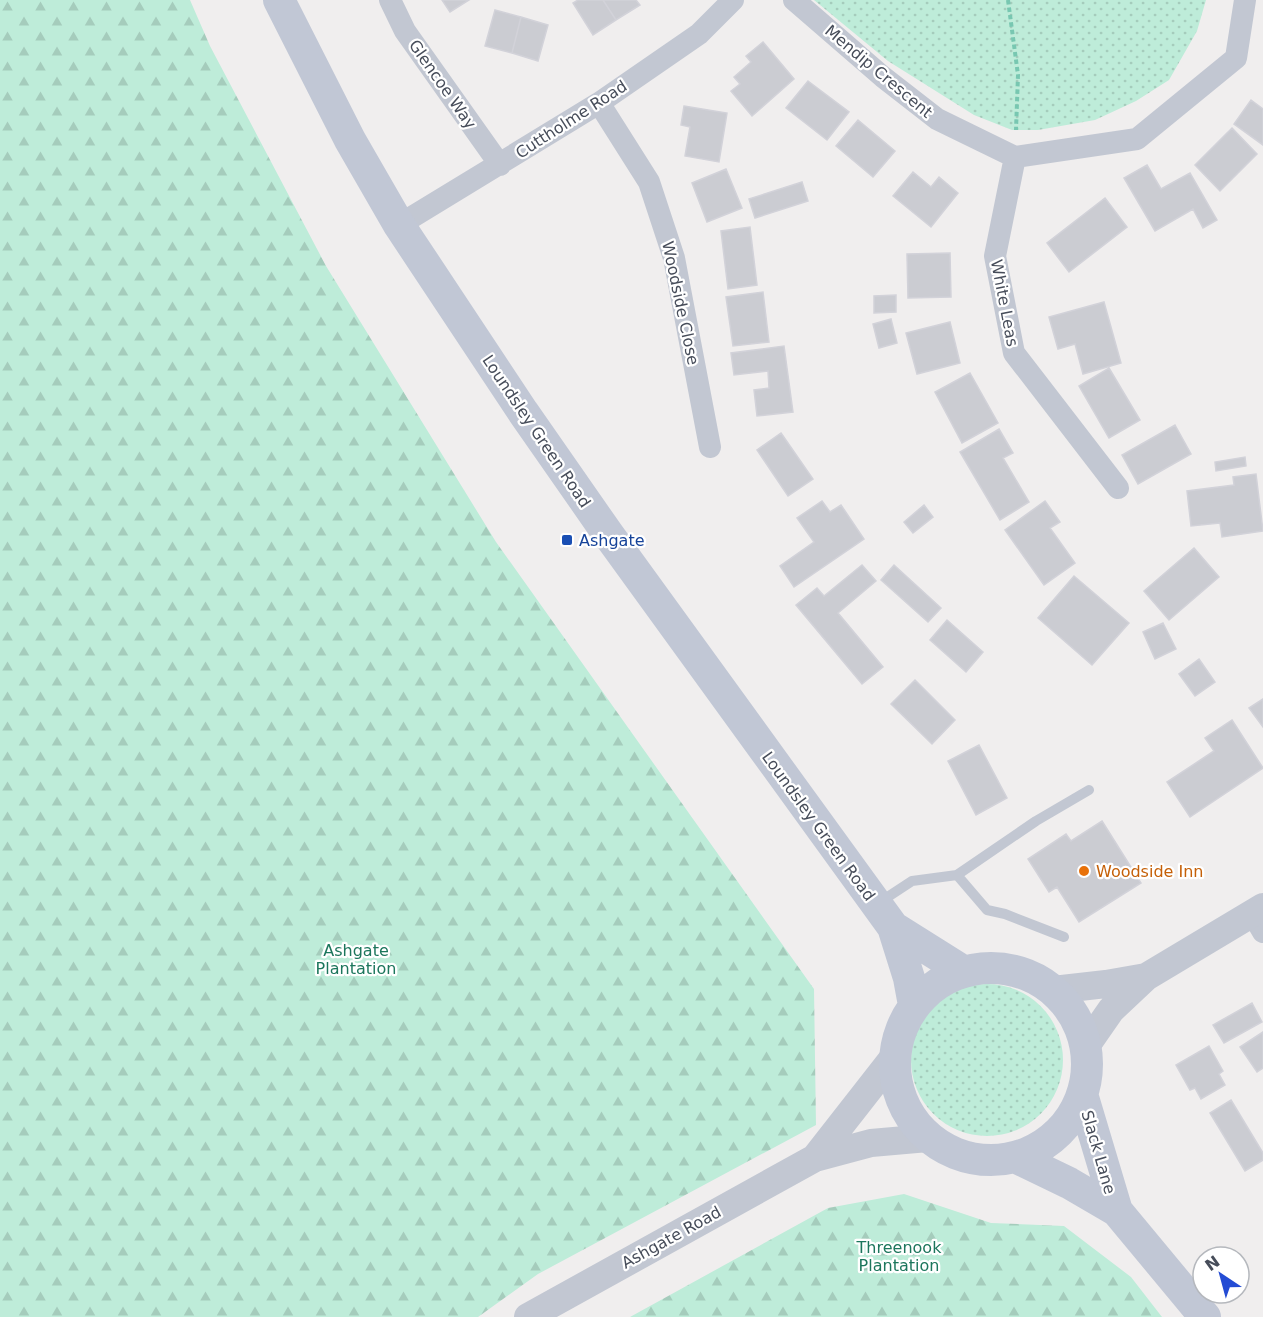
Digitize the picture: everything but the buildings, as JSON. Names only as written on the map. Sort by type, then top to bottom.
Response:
[{"type":"main road","name":"Loundsley Green Road","points":[[279,0],[350,140],[399,225],[608,534],[884,916],[909,978],[914,1005]]},
{"type":"main road","name":"Loundsley Green Road","points":[[884,916],[963,971]]},
{"type":"main road","points":[[987,967],[1010,969],[1033,976],[1053,990],[1068,1006],[1079,1024],[1086,1046],[1087,1070],[1083,1094],[1072,1116],[1057,1134],[1037,1148],[1015,1157],[992,1160],[970,1158],[948,1150],[928,1138],[909,1115],[897,1088],[894,1057],[897,1039],[904,1021],[914,1005],[936,984],[963,971],[987,967]]},
{"type":"main road","name":"Slack Lane","points":[[1083,1094],[1117,1211]]},
{"type":"main road","name":"Slack Lane","points":[[1015,1157],[1069,1183],[1117,1211],[1205,1317]]},
{"type":"street","name":"Glencoe Way","points":[[390,0],[405,31],[500,165]]},
{"type":"street","name":"Cuttholme Road","points":[[399,225],[599,103],[699,34],[733,0]]},
{"type":"street","name":"Mendip Crescent","points":[[794,0],[883,77],[937,119],[1015,157]]},
{"type":"street","points":[[1015,157],[1137,139],[1236,58],[1245,0]]},
{"type":"street","name":"Woodside Close","points":[[599,103],[649,182],[674,258],[710,447]]},
{"type":"street","name":"White Leas","points":[[1015,157],[995,256],[1014,353],[1118,488]]},
{"type":"street","points":[[1086,1046],[1111,1010],[1146,977],[1259,917]]},
{"type":"street","points":[[1053,990],[1146,977]]},
{"type":"street","name":"Ashgate Road","points":[[815,1158],[894,1057]]},
{"type":"street","name":"Ashgate Road","points":[[528,1317],[815,1158],[871,1143],[928,1138]]},
{"type":"lane","points":[[884,916],[912,881],[957,875],[1036,821],[1089,789]]},
{"type":"lane","points":[[957,875],[987,910],[1005,914],[1064,937]]},
{"type":"path","points":[[1008,0],[1018,75],[1015,157]]},
{"type":"green space","name":"Ashgate Plantation","points":[[0,0],[190,0],[210,46],[326,266],[496,542],[814,989],[816,1125],[538,1274],[478,1317],[0,1317]]},
{"type":"green space","points":[[814,0],[1206,0],[1197,31],[1169,80],[1136,101],[1095,120],[1038,130],[1012,130],[974,115],[888,61]]},
{"type":"green space","points":[[987,984],[1002,985],[1016,990],[1041,1006],[1057,1031],[1062,1045],[1062,1075],[1057,1089],[1041,1114],[1016,1130],[1002,1135],[987,1136],[972,1135],[958,1130],[933,1114],[917,1089],[912,1075],[911,1060],[912,1045],[917,1031],[933,1006],[958,990],[972,985]]},
{"type":"green space","name":"Threenook Plantation","points":[[904,1194],[991,1223],[1064,1226],[1131,1277],[1162,1317],[630,1317],[828,1208]]},
{"type":"place","name":"Ashgate","points":[[567,540]]},
{"type":"place","name":"Woodside Inn","points":[[1084,871]]}]
